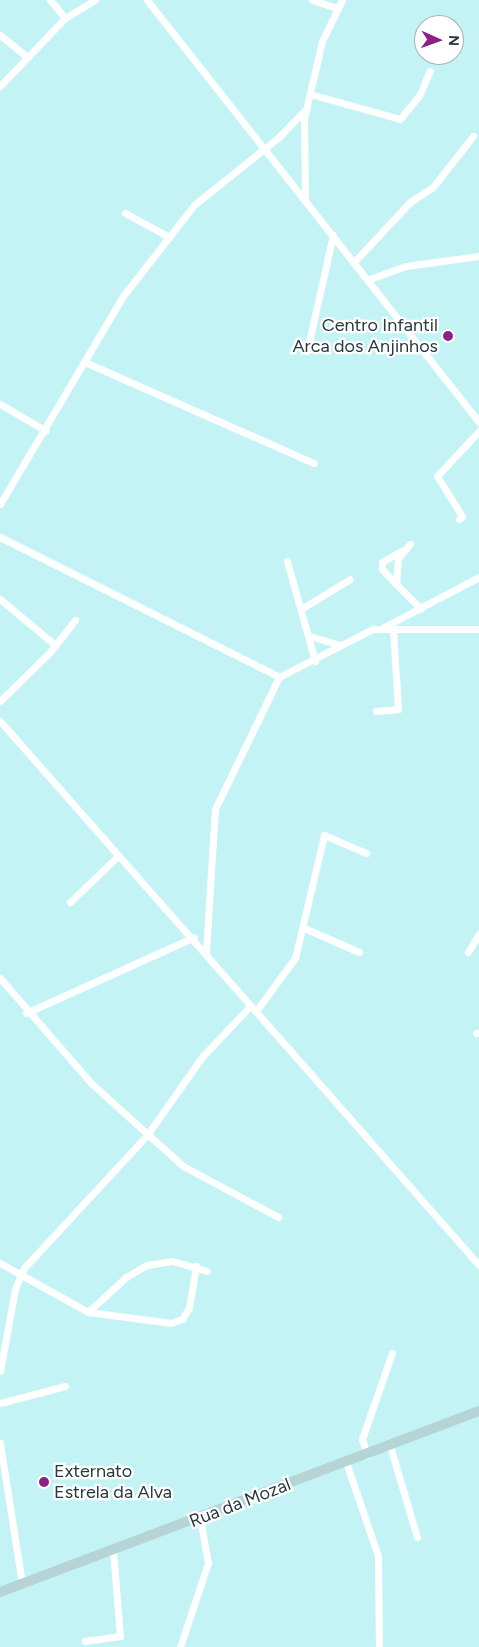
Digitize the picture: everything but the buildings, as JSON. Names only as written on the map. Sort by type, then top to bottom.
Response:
[{"type":"main road","name":"Rua da Mozal","points":[[0,1592],[367,1455],[479,1411]]},
{"type":"street","points":[[50,0],[65,18]]},
{"type":"street","points":[[0,86],[65,18],[96,0]]},
{"type":"street","points":[[147,0],[370,279],[479,422]]},
{"type":"street","points":[[312,0],[338,8]]},
{"type":"street","points":[[305,200],[302,144],[307,108],[322,41],[342,0]]},
{"type":"street","points":[[0,35],[27,56]]},
{"type":"street","points":[[310,94],[400,119],[420,94],[430,71]]},
{"type":"street","points":[[0,503],[87,363],[123,296],[169,236],[194,205],[263,146],[280,136],[307,108]]},
{"type":"street","points":[[355,261],[410,202],[433,186],[472,136]]},
{"type":"street","points":[[125,213],[169,236]]},
{"type":"street","points":[[307,351],[333,235]]},
{"type":"street","points":[[370,279],[406,266],[479,256]]},
{"type":"street","points":[[87,363],[314,462]]},
{"type":"street","points":[[0,404],[46,431]]},
{"type":"street","points":[[459,519],[462,516],[437,476],[479,431]]},
{"type":"street","points":[[0,537],[279,676]]},
{"type":"street","points":[[410,544],[382,562],[382,569],[421,609]]},
{"type":"street","points":[[396,584],[401,551]]},
{"type":"street","points":[[287,561],[315,660]]},
{"type":"street","points":[[206,952],[215,809],[279,676],[315,660],[340,645],[382,629],[479,577]]},
{"type":"street","points":[[301,609],[350,579]]},
{"type":"street","points":[[0,599],[55,645]]},
{"type":"street","points":[[0,701],[55,645],[74,620]]},
{"type":"street","points":[[382,629],[479,629]]},
{"type":"street","points":[[376,711],[398,709],[393,629]]},
{"type":"street","points":[[309,636],[340,645]]},
{"type":"street","points":[[0,722],[118,856],[194,938],[479,1265]]},
{"type":"street","points":[[256,1011],[293,962],[304,928],[324,835],[366,853]]},
{"type":"street","points":[[70,902],[118,856]]},
{"type":"street","points":[[304,928],[359,952]]},
{"type":"street","points":[[468,952],[479,934]]},
{"type":"street","points":[[26,1013],[194,938]]},
{"type":"street","points":[[0,978],[2,986],[26,1013],[147,1135],[183,1166],[278,1217]]},
{"type":"street","points":[[0,1367],[19,1276],[147,1135],[202,1057],[251,1005]]},
{"type":"street","points":[[88,1312],[126,1276],[147,1265],[172,1261],[196,1266],[207,1271]]},
{"type":"street","points":[[0,1263],[19,1276],[88,1312],[171,1324],[182,1319],[189,1308],[196,1266]]},
{"type":"street","points":[[367,1455],[362,1439],[392,1353]]},
{"type":"street","points":[[0,1403],[65,1386]]},
{"type":"street","points":[[0,1443],[22,1583]]},
{"type":"street","points":[[390,1446],[417,1537]]},
{"type":"street","points":[[346,1462],[378,1556],[379,1647]]},
{"type":"street","points":[[180,1647],[208,1563],[200,1518]]},
{"type":"street","points":[[85,1641],[120,1636],[113,1550]]},
{"type":"place","name":"Centro Infantil Arca dos Anjinhos","points":[[448,336]]},
{"type":"place","name":"Externato Estrela da Alva","points":[[44,1482]]}]
